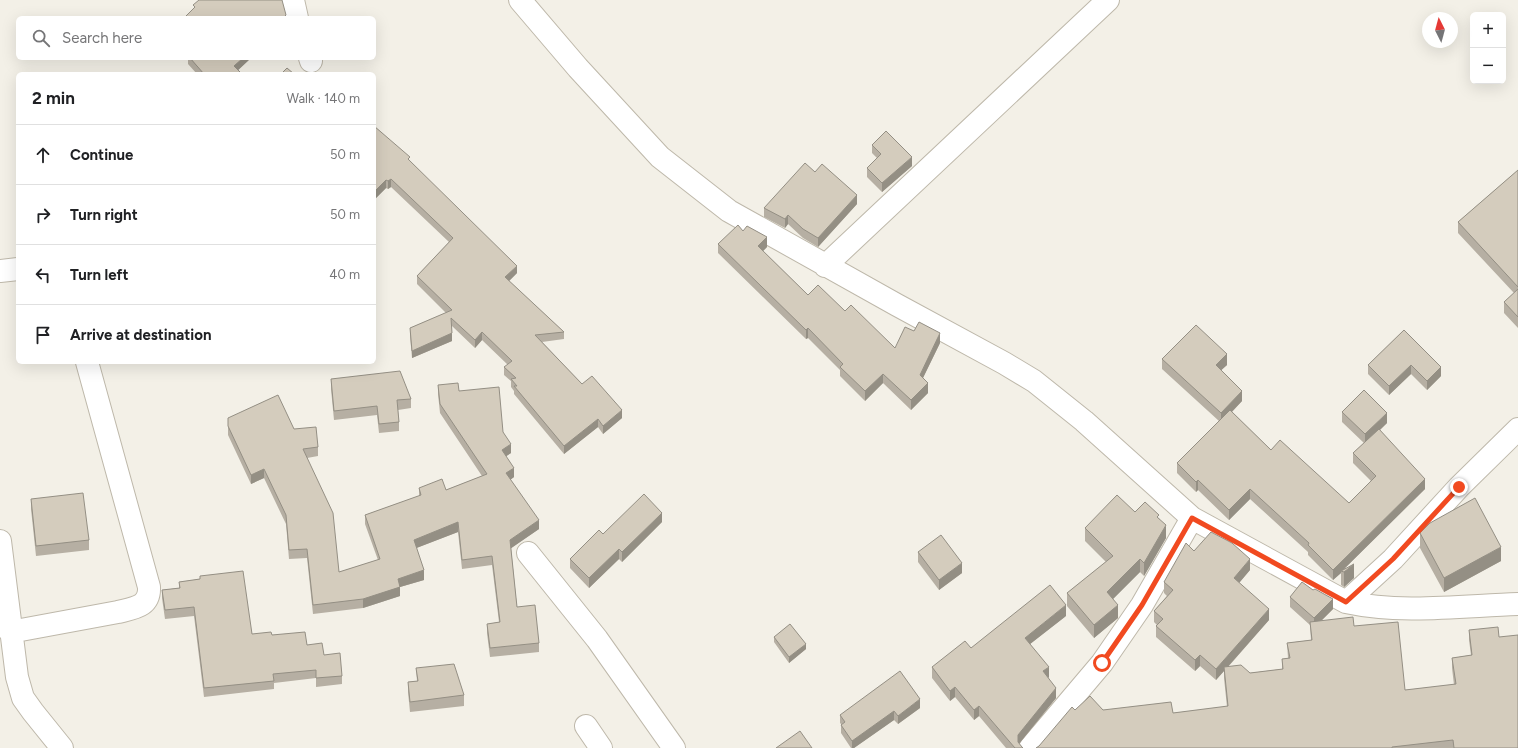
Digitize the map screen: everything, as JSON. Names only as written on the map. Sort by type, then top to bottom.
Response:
[{"type":"street","points":[[293,0],[297,16]]},
{"type":"street","points":[[520,0],[578,68],[660,157],[729,211],[825,266],[1004,362],[1034,381],[1084,421],[1192,518],[1346,602],[1365,606],[1392,608],[1518,604]]},
{"type":"street","points":[[825,266],[1108,0]]},
{"type":"street","points":[[0,271],[16,269]]},
{"type":"street","points":[[10,632],[135,608],[145,602],[149,596],[149,587],[88,364]]},
{"type":"street","points":[[1346,602],[1393,559],[1459,487],[1518,429]]},
{"type":"street","points":[[1030,748],[1102,663],[1142,605],[1192,518]]},
{"type":"street","points":[[0,541],[10,632],[17,677],[23,698],[32,712],[62,748]]},
{"type":"street","points":[[528,553],[597,638],[674,748]]},
{"type":"street","points":[[586,726],[601,748]]},
{"type":"building","points":[[199,0],[282,0],[286,15],[186,16],[195,7],[193,5]]},
{"type":"building","points":[[192,60],[241,60],[234,66],[240,72],[202,72]]},
{"type":"building","points":[[287,68],[292,72],[283,72]]},
{"type":"building","points":[[376,128],[410,157],[408,159],[517,266],[505,277],[564,332],[535,335],[582,384],[592,376],[622,410],[603,426],[598,419],[564,446],[514,386],[517,386],[511,379],[516,378],[504,367],[512,361],[482,332],[475,340],[451,318],[452,333],[412,351],[410,328],[452,310],[417,276],[453,238],[391,179],[388,181],[386,180],[376,190]]},
{"type":"building","points":[[886,131],[912,157],[882,183],[867,168],[881,154],[872,145]]},
{"type":"building","points":[[805,163],[815,172],[822,164],[857,195],[818,238],[803,229],[788,215],[785,219],[764,208]]},
{"type":"building","points":[[1518,170],[1518,287],[1458,222]]},
{"type":"building","points":[[738,225],[743,231],[747,226],[767,237],[758,246],[808,295],[818,285],[845,311],[851,305],[895,348],[905,327],[914,331],[919,322],[940,333],[920,375],[928,383],[911,400],[883,374],[865,391],[840,367],[843,364],[808,328],[806,330],[718,244]]},
{"type":"building","points":[[1518,289],[1518,317],[1504,302]]},
{"type":"building","points":[[1196,325],[1227,354],[1216,365],[1242,391],[1221,413],[1162,359]]},
{"type":"building","points":[[1404,330],[1441,367],[1427,381],[1411,365],[1389,386],[1368,365]]},
{"type":"building","points":[[400,371],[411,399],[397,400],[399,422],[379,424],[377,406],[334,411],[331,379]]},
{"type":"building","points":[[458,383],[459,391],[499,387],[503,432],[511,444],[502,450],[514,468],[506,473],[539,520],[510,540],[517,607],[535,605],[539,643],[490,648],[487,624],[500,622],[492,556],[462,560],[458,522],[414,540],[424,570],[398,579],[400,587],[363,599],[313,605],[307,549],[289,550],[286,515],[264,469],[251,475],[228,426],[228,418],[278,395],[294,429],[316,427],[318,447],[303,449],[333,513],[339,572],[380,559],[365,515],[421,495],[419,488],[442,479],[446,490],[487,474],[440,404],[438,385]]},
{"type":"building","points":[[1364,390],[1387,413],[1365,434],[1342,412]]},
{"type":"building","points":[[1230,410],[1271,450],[1280,440],[1349,503],[1376,476],[1353,453],[1379,429],[1425,479],[1333,570],[1308,545],[1309,543],[1250,489],[1229,510],[1198,480],[1196,482],[1177,463]]},
{"type":"building","points":[[83,493],[89,540],[36,546],[31,499]]},
{"type":"building","points":[[644,494],[662,513],[622,552],[619,549],[589,578],[570,559],[599,530],[603,534]]},
{"type":"building","points":[[1117,495],[1135,512],[1145,502],[1159,515],[1157,517],[1166,525],[1144,563],[1140,559],[1107,592],[1118,605],[1094,625],[1067,593],[1113,556],[1085,528]]},
{"type":"building","points":[[1475,498],[1501,547],[1444,578],[1420,533],[1430,523]]},
{"type":"building","points":[[1211,532],[1232,543],[1250,559],[1234,578],[1269,609],[1216,669],[1200,655],[1195,660],[1156,626],[1163,619],[1154,611],[1173,590],[1164,582],[1186,543],[1194,551]]},
{"type":"building","points":[[941,535],[962,563],[939,580],[918,552]]},
{"type":"building","points":[[1354,564],[1344,572],[1341,571]]},
{"type":"building","points":[[243,571],[252,634],[271,632],[272,635],[305,632],[307,645],[322,643],[324,655],[340,653],[342,676],[316,678],[316,670],[273,674],[274,681],[204,688],[194,607],[165,610],[162,590],[180,588],[179,582],[200,579],[200,576]]},
{"type":"building","points":[[1302,582],[1313,590],[1315,589],[1333,599],[1314,618],[1290,597]]},
{"type":"building","points":[[1050,585],[1066,605],[1025,638],[1049,667],[1043,671],[1056,688],[1018,735],[1018,742],[1023,748],[1015,748],[979,706],[974,710],[955,687],[950,691],[932,667],[965,641],[971,648]]},
{"type":"building","points":[[1353,617],[1354,626],[1398,622],[1405,690],[1456,684],[1452,658],[1472,655],[1469,630],[1498,627],[1499,637],[1518,635],[1518,748],[1454,748],[1453,740],[1392,748],[1036,748],[1072,707],[1075,710],[1090,696],[1103,710],[1171,702],[1173,713],[1228,706],[1224,667],[1241,665],[1250,673],[1283,669],[1282,659],[1290,658],[1287,643],[1312,640],[1310,622]]},
{"type":"building","points":[[790,624],[806,644],[789,657],[774,637]]},
{"type":"building","points":[[454,664],[464,695],[410,702],[408,682],[418,681],[416,668]]},
{"type":"building","points":[[900,671],[920,699],[898,716],[894,711],[852,741],[841,725],[845,722],[840,715]]},
{"type":"building","points":[[800,731],[812,748],[776,748]]},
{"type":"route","points":[[1102,663],[1142,605],[1192,518],[1295,576],[1346,602],[1393,559],[1459,487]]}]
